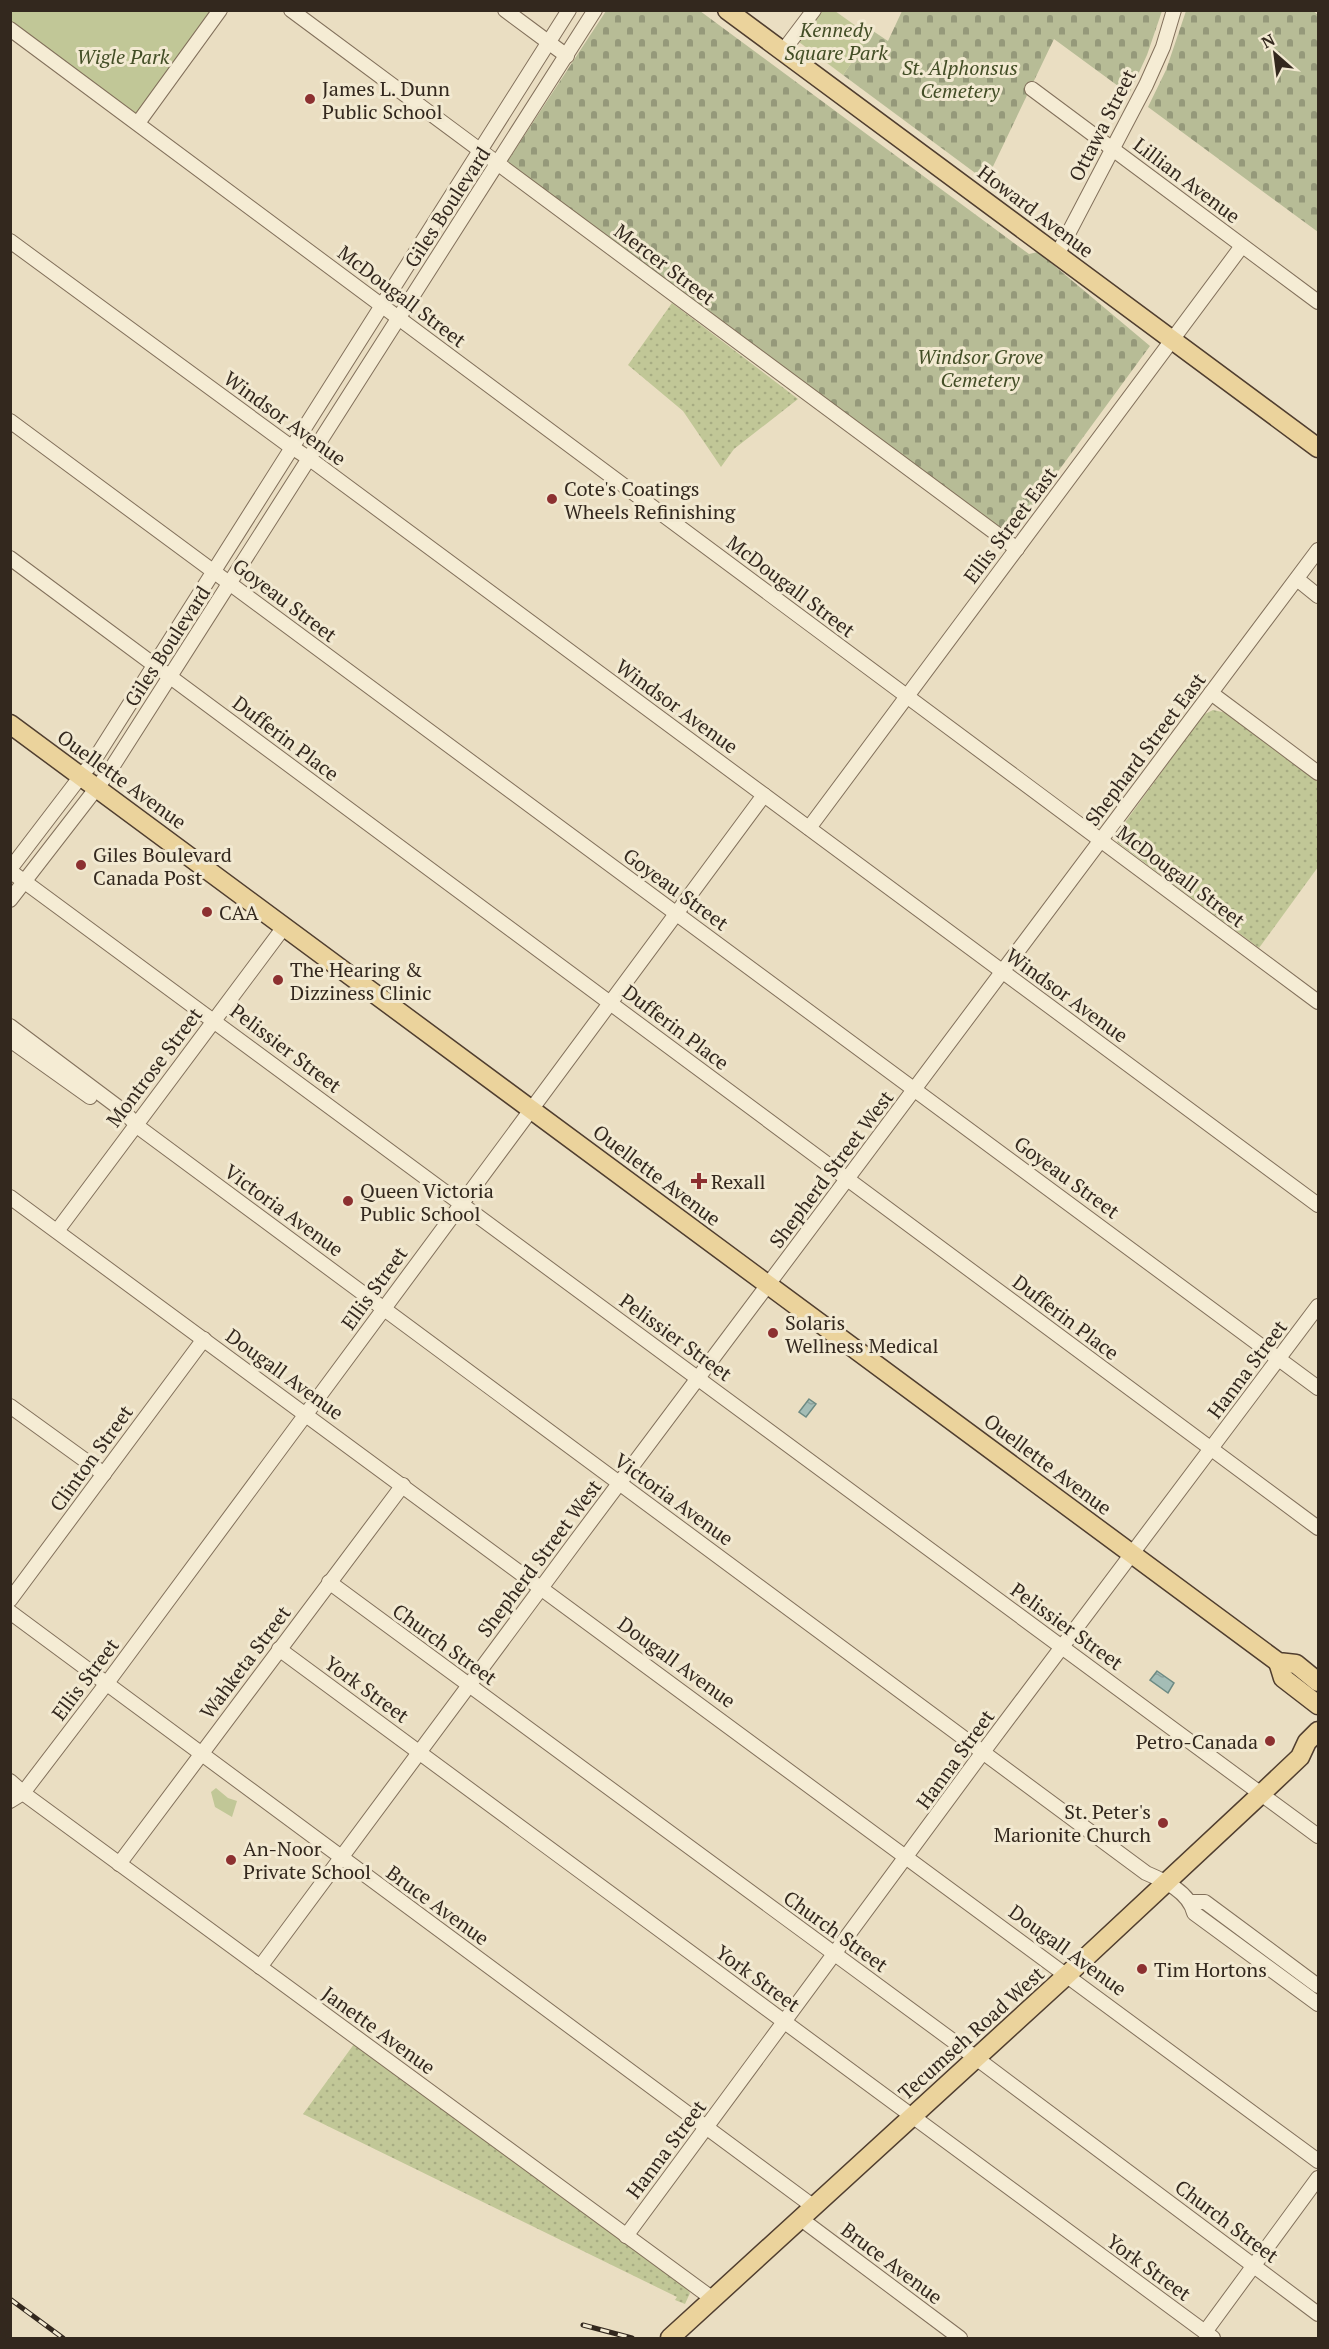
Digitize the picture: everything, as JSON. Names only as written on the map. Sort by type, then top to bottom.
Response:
[{"type":"main road","name":"Howard Avenue","points":[[727,10],[1318,448]]},
{"type":"main road","name":"Ouellette Avenue","points":[[10,724],[1278,1662],[1296,1664],[1318,1682]]},
{"type":"main road","name":"Ouellette Avenue","points":[[1278,1662],[1283,1678],[1318,1705]]},
{"type":"main road","name":"Tecumseh Road West","points":[[670,2338],[977,2058],[1261,1794],[1300,1757],[1307,1742],[1318,1731]]},
{"type":"main road","name":"Tecumseh Road West","points":[[1300,1757],[1318,1752]]},
{"type":"street","points":[[138,123],[220,10]]},
{"type":"street","name":"Mercer Street","points":[[291,10],[1017,549]]},
{"type":"street","points":[[506,10],[567,56]]},
{"type":"street","name":"Giles Boulevard","points":[[10,870],[93,762],[570,10]]},
{"type":"street","name":"Giles Boulevard","points":[[10,900],[98,788],[595,10]]},
{"type":"street","points":[[783,51],[814,10]]},
{"type":"street","name":"Ottawa Street","points":[[1058,255],[1159,57],[1174,10]]},
{"type":"street","name":"McDougall Street","points":[[10,28],[1318,1002]]},
{"type":"street","name":"Lillian Avenue","points":[[1032,89],[1318,302]]},
{"type":"street","name":"Windsor Avenue","points":[[10,241],[310,459],[1318,1204]]},
{"type":"street","name":"Ellis Street East","points":[[809,828],[1242,246]]},
{"type":"street","name":"Goyeau Street","points":[[10,421],[1318,1388]]},
{"type":"street","name":"Shephard Street East","points":[[1004,972],[1318,550]]},
{"type":"street","name":"Dufferin Place","points":[[10,558],[1318,1528]]},
{"type":"street","points":[[1296,579],[1318,596]]},
{"type":"street","points":[[1211,693],[1318,773]]},
{"type":"street","name":"Ellis Street","points":[[10,1801],[106,1684],[764,795]]},
{"type":"street","name":"Pelissier Street","points":[[10,870],[1318,1836]]},
{"type":"street","name":"Montrose Street","points":[[57,1231],[284,927]]},
{"type":"street","name":"Shepherd Street West","points":[[260,1967],[620,1482],[1004,972]]},
{"type":"street","name":"Victoria Avenue","points":[[10,1026],[122,1110],[135,1124],[1146,1873],[1167,1882],[1191,1902],[1194,1913],[1318,2004]]},
{"type":"street","name":"Victoria Avenue","points":[[10,1040],[115,1116],[135,1124]]},
{"type":"street","name":"Dougall Avenue","points":[[10,1197],[1068,1974],[1318,2161]]},
{"type":"street","name":"Hanna Street","points":[[626,2236],[908,1857],[983,1752],[1318,1306]]},
{"type":"street","name":"Clinton Street","points":[[10,1600],[204,1339]]},
{"type":"street","points":[[10,1406],[104,1474]]},
{"type":"street","name":"Wahketa Street","points":[[119,1864],[403,1485]]},
{"type":"street","name":"Church Street","points":[[329,1582],[977,2058],[1318,2314]]},
{"type":"street","name":"Bruce Avenue","points":[[10,1612],[707,2127],[807,2213],[960,2338]]},
{"type":"street","name":"York Street","points":[[279,1650],[1209,2335]]},
{"type":"street","name":"Janette Avenue","points":[[10,1781],[17,1792],[119,1864],[713,2299]]},
{"type":"street","name":"Victoria Avenue","points":[[1191,1902],[1205,1902],[1318,1986]]},
{"type":"street","points":[[1209,2335],[1254,2266],[1318,2178]]},
{"type":"green space","points":[[1312,10],[1318,15],[1318,232],[1148,107],[1166,70],[1186,11]]},
{"type":"green space","name":"Wigle Park","points":[[10,11],[218,11],[132,119],[11,29]]},
{"type":"green space","name":"Windsor Grove Cemetery","points":[[606,11],[700,11],[1029,254],[1038,252],[1150,346],[1007,541],[507,162]]},
{"type":"green space","name":"Kennedy Square Park","points":[[822,11],[835,11],[870,36],[843,75],[799,42]]},
{"type":"green space","name":"St. Alphonsus Cemetery","points":[[902,11],[1162,11],[1147,55],[1129,94],[1054,39],[986,181],[843,75],[873,31],[888,41]]},
{"type":"green space","points":[[672,303],[798,399],[734,449],[721,467],[683,411],[628,365]]},
{"type":"green space","points":[[1213,710],[1227,713],[1318,782],[1318,867],[1259,948],[1117,842],[1118,832],[1203,715]]},
{"type":"green space","points":[[216,1788],[228,1798],[237,1801],[232,1817],[215,1807],[211,1792]]},
{"type":"green space","points":[[357,2040],[687,2288],[690,2293],[685,2304],[675,2300],[677,2297],[303,2114]]},
{"type":"water","points":[[809,1399],[816,1404],[806,1417],[799,1412]]},
{"type":"water","points":[[1157,1671],[1174,1683],[1168,1693],[1150,1680]]},
{"type":"railway","points":[[10,2299],[63,2338]]},
{"type":"railway","points":[[583,2325],[632,2338]]},
{"type":"place","name":"James L. Dunn Public School","points":[[310,99]]},
{"type":"place","name":"Cote's Coatings Wheels Refinishing","points":[[552,499]]},
{"type":"place","name":"Giles Boulevard Canada Post","points":[[81,865]]},
{"type":"place","name":"CAA","points":[[207,912]]},
{"type":"place","name":"The Hearing & Dizziness Clinic","points":[[278,980]]},
{"type":"place","name":"Rexall","points":[[699,1181]]},
{"type":"place","name":"Queen Victoria Public School","points":[[348,1201]]},
{"type":"place","name":"Solaris Wellness Medical","points":[[773,1333]]},
{"type":"place","name":"Petro-Canada","points":[[1270,1741]]},
{"type":"place","name":"St. Peter's Marionite Church","points":[[1163,1823]]},
{"type":"place","name":"An-Noor Private School","points":[[231,1860]]},
{"type":"place","name":"Tim Hortons","points":[[1142,1969]]}]
